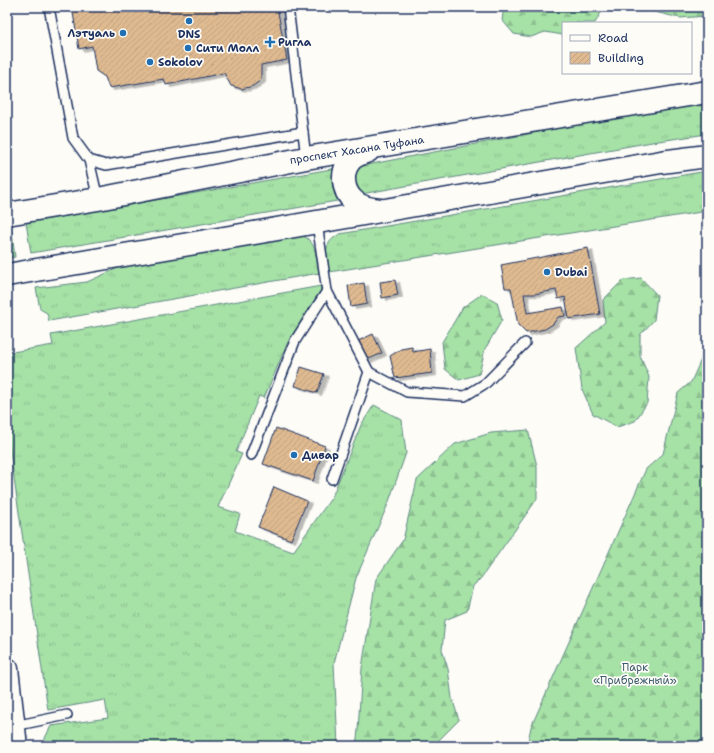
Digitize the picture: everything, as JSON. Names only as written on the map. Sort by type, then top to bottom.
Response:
[{"type":"street","name":"проспект Хасана Туфана","points":[[7,214],[98,199],[306,158],[707,92]]},
{"type":"street","points":[[379,147],[358,155],[350,160],[343,177],[347,192],[354,202],[380,210]]},
{"type":"street","points":[[7,275],[317,223],[380,210],[662,162],[707,156]]},
{"type":"street","points":[[7,669],[12,730]]},
{"type":"lane","points":[[49,7],[73,138],[89,160],[98,199]]},
{"type":"lane","points":[[288,7],[306,158]]},
{"type":"lane","points":[[89,160],[106,165],[303,132]]},
{"type":"lane","points":[[317,223],[327,291],[369,372],[407,392],[465,396],[486,383],[525,343]]},
{"type":"lane","points":[[252,455],[295,341],[327,291]]},
{"type":"lane","points":[[332,479],[369,372]]},
{"type":"lane","points":[[26,746],[12,730],[67,715]]},
{"type":"green space","points":[[504,7],[609,7],[603,9],[596,22],[562,22],[562,35],[545,32],[531,37],[514,34],[502,20]]},
{"type":"green space","points":[[634,7],[707,7],[707,16],[680,18]]},
{"type":"green space","points":[[707,104],[707,134],[652,142],[361,194],[355,188],[353,173],[361,166],[622,116]]},
{"type":"green space","points":[[337,168],[334,180],[336,188],[343,200],[31,253],[26,223]]},
{"type":"green space","points":[[707,171],[707,211],[329,272],[327,255],[328,246],[334,238],[340,234]]},
{"type":"green space","points":[[11,226],[15,257],[7,258],[7,227]]},
{"type":"green space","points":[[296,234],[303,236],[312,243],[316,254],[319,273],[49,321],[47,313],[40,309],[36,288],[87,282],[127,264]]},
{"type":"green space","points":[[641,278],[657,295],[654,320],[640,335],[640,356],[649,377],[647,403],[635,421],[617,427],[593,414],[582,389],[576,348],[605,322],[603,300],[623,280]]},
{"type":"green space","points":[[321,286],[321,290],[287,344],[264,398],[259,396],[236,452],[242,454],[218,507],[240,514],[235,531],[293,552],[332,497],[361,425],[374,405],[402,420],[406,453],[388,504],[356,578],[334,663],[338,746],[46,746],[45,738],[51,726],[108,718],[105,700],[48,710],[7,431],[7,353],[53,345],[51,335]]},
{"type":"green space","points":[[482,294],[497,302],[502,320],[485,349],[479,374],[459,380],[445,369],[442,342],[463,307]]},
{"type":"green space","name":"Парк «Прибрежный»","points":[[707,346],[707,746],[527,746],[531,727],[646,469],[663,454],[678,393],[691,382]]},
{"type":"green space","points":[[528,430],[537,466],[537,499],[481,578],[473,586],[467,611],[445,620],[442,650],[448,669],[452,698],[459,720],[433,746],[356,746],[362,668],[376,579],[403,540],[417,480],[455,444],[491,433]]},
{"type":"building","name":"Сити Молл","points":[[72,7],[277,7],[287,60],[261,65],[261,80],[253,86],[242,89],[231,86],[224,73],[166,85],[164,79],[109,88],[105,77],[96,71],[92,46],[79,49]]},
{"type":"building","points":[[588,248],[600,314],[569,319],[565,297],[558,299],[556,290],[534,294],[524,294],[527,313],[563,307],[565,316],[558,317],[553,324],[545,329],[526,333],[518,325],[511,288],[505,288],[501,265]]},
{"type":"building","points":[[395,280],[398,295],[382,298],[380,282]]},
{"type":"building","points":[[364,283],[367,304],[351,307],[348,286]]},
{"type":"building","points":[[373,334],[382,353],[367,360],[358,341]]},
{"type":"building","points":[[412,347],[413,352],[430,349],[432,373],[395,378],[390,356],[401,349]]},
{"type":"building","points":[[301,367],[324,374],[317,393],[295,386]]},
{"type":"building","points":[[276,428],[325,446],[313,481],[263,464]]},
{"type":"building","points":[[274,487],[307,501],[291,540],[258,527]]},
{"type":"place","name":"DNS","points":[[189,21]]},
{"type":"place","name":"Лэтуаль","points":[[123,33]]},
{"type":"place","name":"Ригла","points":[[270,42]]},
{"type":"place","name":"Сити Молл","points":[[188,48]]},
{"type":"place","name":"Sokolov","points":[[150,62]]},
{"type":"place","name":"Dubai","points":[[547,272]]},
{"type":"place","name":"Дивар","points":[[294,455]]}]
